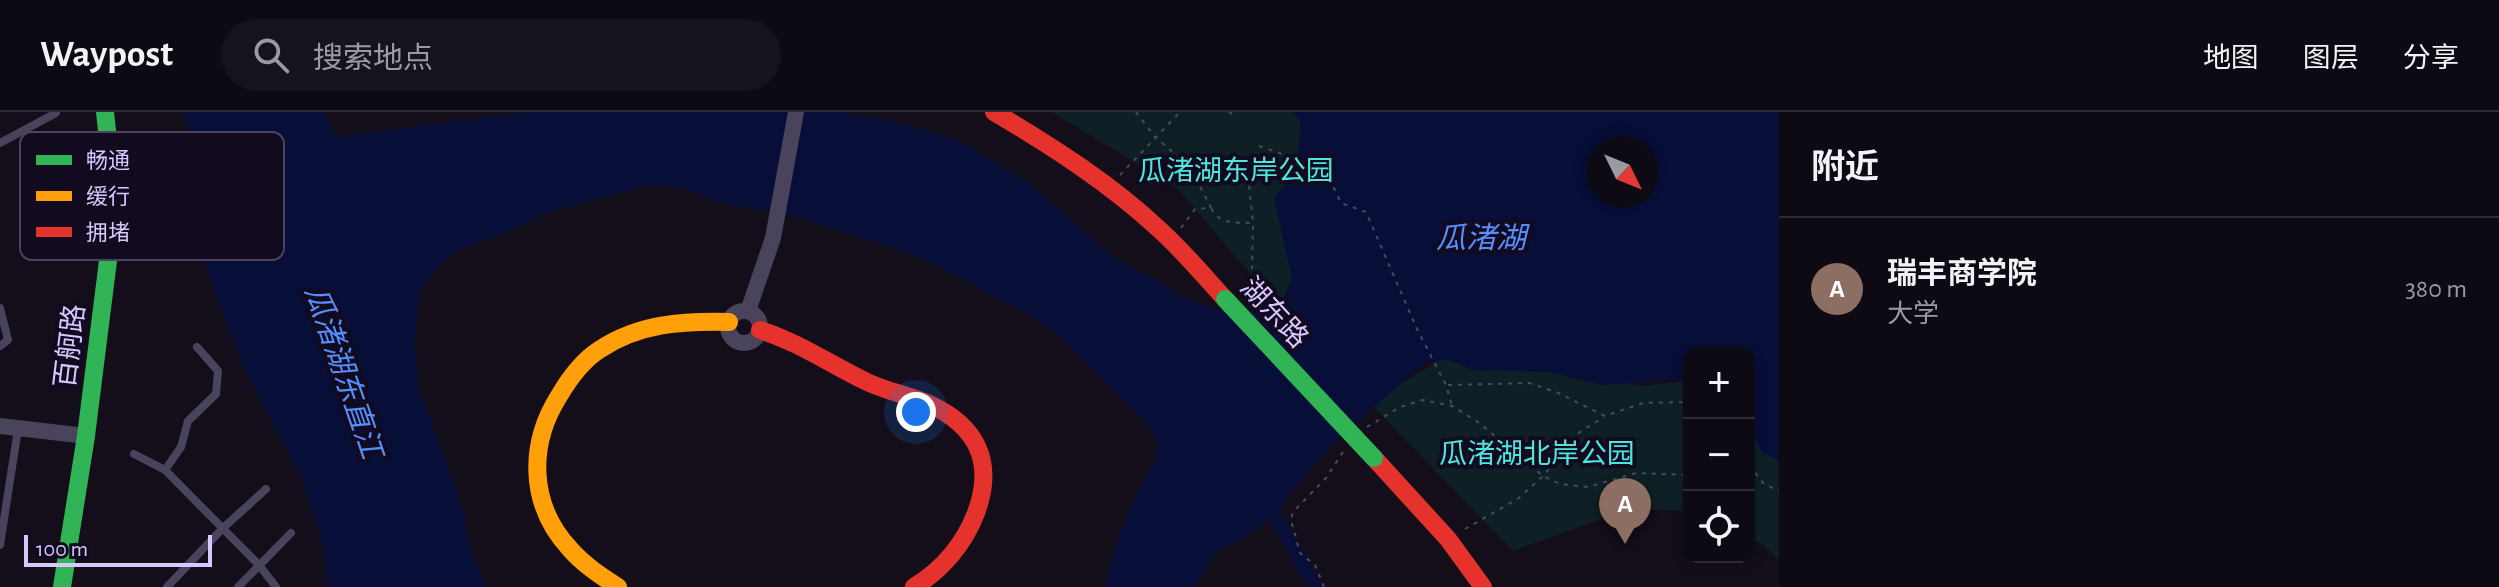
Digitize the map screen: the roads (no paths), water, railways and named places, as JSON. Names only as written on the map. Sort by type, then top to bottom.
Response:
[{"type":"street","name":"百舸路","points":[[105,112],[107,132]]},
{"type":"street","points":[[748,311],[773,238],[796,112]]},
{"type":"street","name":"湖东路","points":[[994,112],[1054,148],[1110,188],[1171,242],[1448,539],[1483,587]]},
{"type":"street","name":"百舸路","points":[[62,587],[86,436],[108,260]]},
{"type":"street","points":[[748,311],[759,319],[760,330],[755,339],[741,343],[729,333],[729,322],[735,314],[748,311]]},
{"type":"street","points":[[618,587],[601,578],[565,546],[544,512],[536,477],[537,448],[546,416],[556,397],[580,366],[602,347],[641,331],[687,321],[729,322]]},
{"type":"street","points":[[760,330],[791,341],[872,385],[928,404],[957,422],[977,444],[986,467],[987,481],[981,504],[956,549],[914,587]]},
{"type":"street","points":[[0,426],[86,436]]},
{"type":"lane","points":[[21,132],[56,113]]},
{"type":"lane","points":[[0,143],[20,132]]},
{"type":"lane","points":[[0,308],[8,340],[0,346]]},
{"type":"lane","points":[[165,470],[181,447],[188,421],[216,394],[218,371],[197,347]]},
{"type":"lane","points":[[0,545],[18,428]]},
{"type":"lane","points":[[134,454],[165,470],[259,565],[276,587]]},
{"type":"lane","points":[[0,493],[9,488]]},
{"type":"lane","points":[[167,587],[222,529],[266,489]]},
{"type":"lane","points":[[238,587],[291,533]]},
{"type":"water","points":[[183,112],[325,112],[335,137],[526,112],[842,112],[906,124],[962,142],[1027,182],[1115,258],[1170,288],[1182,298],[1235,315],[1281,304],[1292,278],[1274,198],[1298,170],[1300,121],[1292,112],[1779,112],[1779,460],[1763,453],[1755,440],[1755,347],[1683,347],[1683,379],[1601,385],[1550,372],[1473,370],[1449,360],[1426,362],[1343,434],[1276,513],[1256,530],[1214,554],[1195,587],[1105,587],[1113,554],[1132,503],[1157,457],[1157,440],[1143,419],[1051,328],[907,252],[803,219],[729,205],[683,188],[645,186],[544,214],[508,232],[462,249],[438,266],[422,288],[415,345],[419,388],[463,509],[474,559],[487,587],[328,587],[323,546],[301,477],[243,366],[206,267],[206,260],[284,260],[284,132],[188,132]]},
{"type":"waterway","points":[[1266,500],[1315,587]]},
{"type":"place","name":"瑞丰商学院","points":[[1625,544]]},
{"type":"park label","name":"瓜渚湖东岸公园","points":[[1236,170]]},
{"type":"park label","name":"瓜渚湖北岸公园","points":[[1537,453]]},
{"type":"water label","name":"瓜渚湖","points":[[1481,238]]},
{"type":"water label","name":"瓜渚湖东直江","points":[[344,372]]}]
